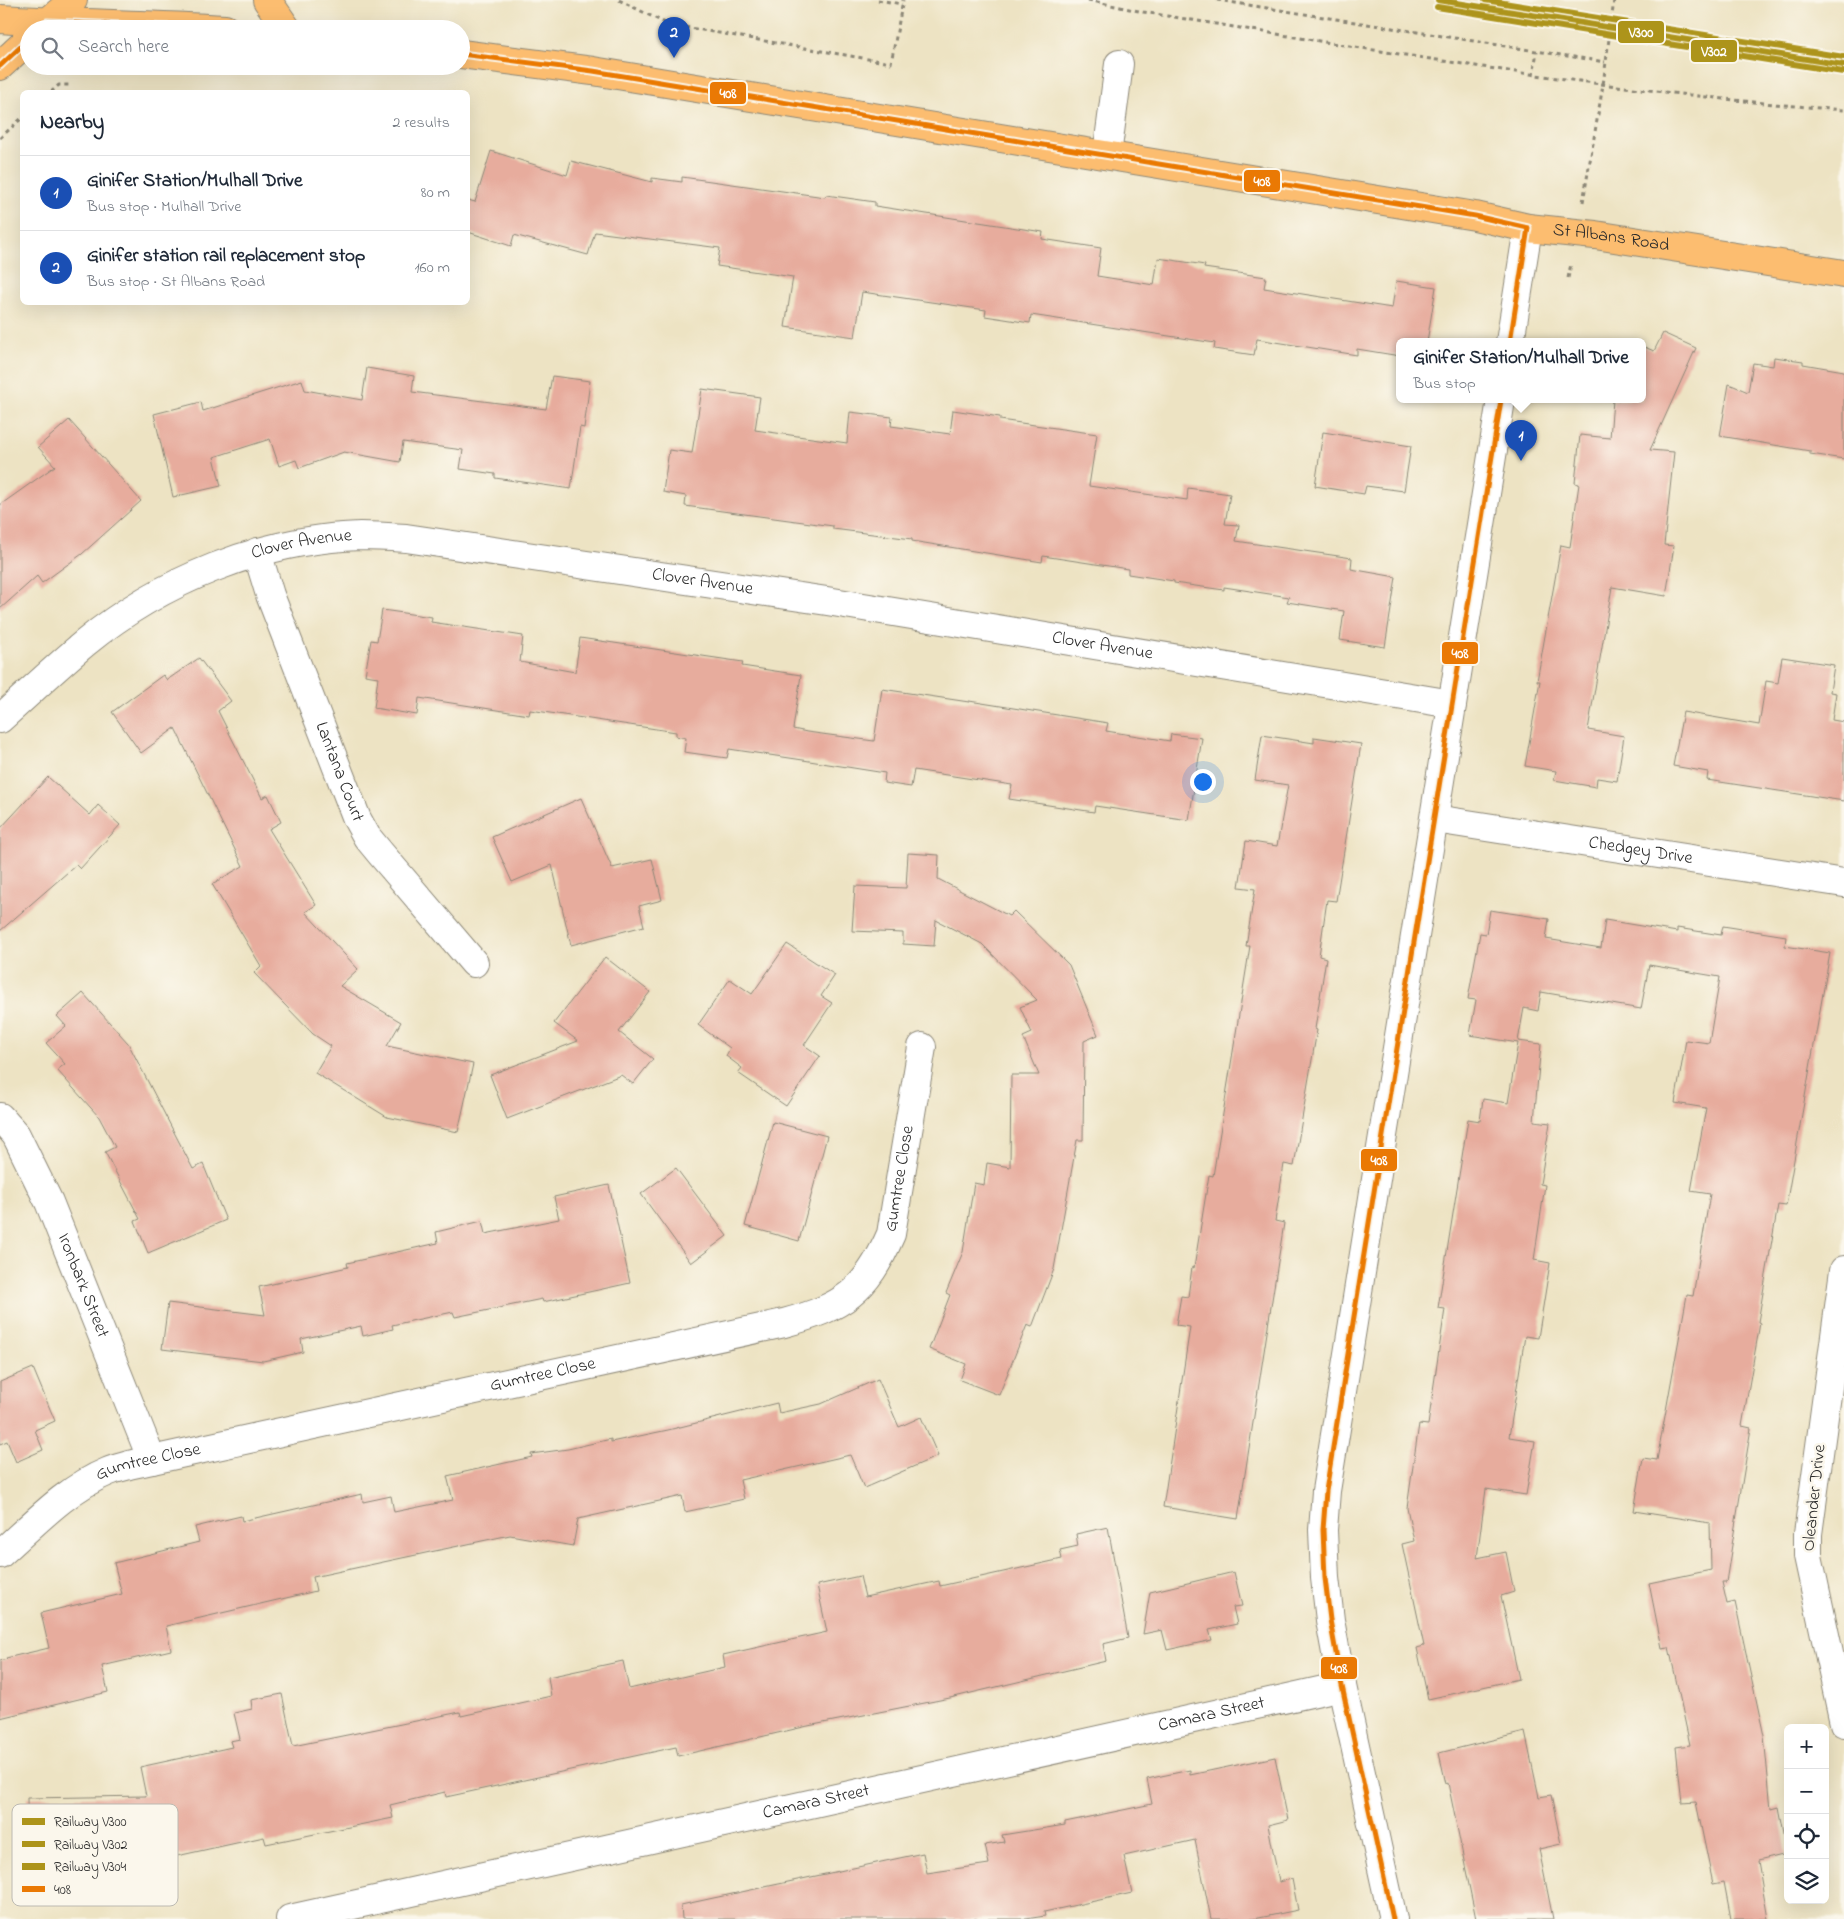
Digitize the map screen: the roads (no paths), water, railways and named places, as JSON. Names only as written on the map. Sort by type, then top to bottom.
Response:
[{"type":"main road","points":[[50,20],[73,0]]},
{"type":"main road","points":[[267,0],[281,20]]},
{"type":"main road","points":[[0,19],[20,25]]},
{"type":"main road","points":[[0,66],[20,48]]},
{"type":"main road","name":"St Albans Road","points":[[470,55],[603,72],[1475,216],[1528,228],[1578,233],[1844,274]]},
{"type":"street","points":[[1107,155],[1119,64]]},
{"type":"street","points":[[1511,338],[1528,228]]},
{"type":"street","points":[[1393,1919],[1342,1686],[1330,1620],[1325,1578],[1323,1530],[1326,1491],[1501,403]]},
{"type":"street","name":"Clover Avenue","points":[[0,719],[86,642],[131,611],[184,581],[257,552],[292,544],[360,536],[406,538],[827,601],[1452,704]]},
{"type":"street","name":"Lantana Court","points":[[257,552],[270,595],[357,819],[367,837],[474,963]]},
{"type":"street","name":"Chedgey Drive","points":[[1435,819],[1844,883]]},
{"type":"street","name":"Gumtree Close","points":[[0,1554],[54,1506],[86,1482],[108,1471],[784,1323],[832,1308],[850,1296],[865,1281],[880,1261],[891,1234],[922,1047]]},
{"type":"street","name":"Ironbark Street","points":[[0,1117],[16,1135],[48,1202],[152,1460]]},
{"type":"street","name":"Oleander Drive","points":[[1844,1270],[1808,1534],[1808,1556],[1844,1723]]},
{"type":"street","name":"Camara Street","points":[[290,1919],[332,1915],[1342,1686]]},
{"type":"rail line","name":"V300","points":[[1438,0],[1844,65]]},
{"type":"rail line","name":"V304","points":[[1485,0],[1844,57]]},
{"type":"rail line","name":"V302","points":[[1437,7],[1843,72]]},
{"type":"place","name":"Ginifer station rail replacement stop","points":[[674,58]]},
{"type":"place","name":"Ginifer Station/Mulhall Drive","points":[[1521,461]]}]
